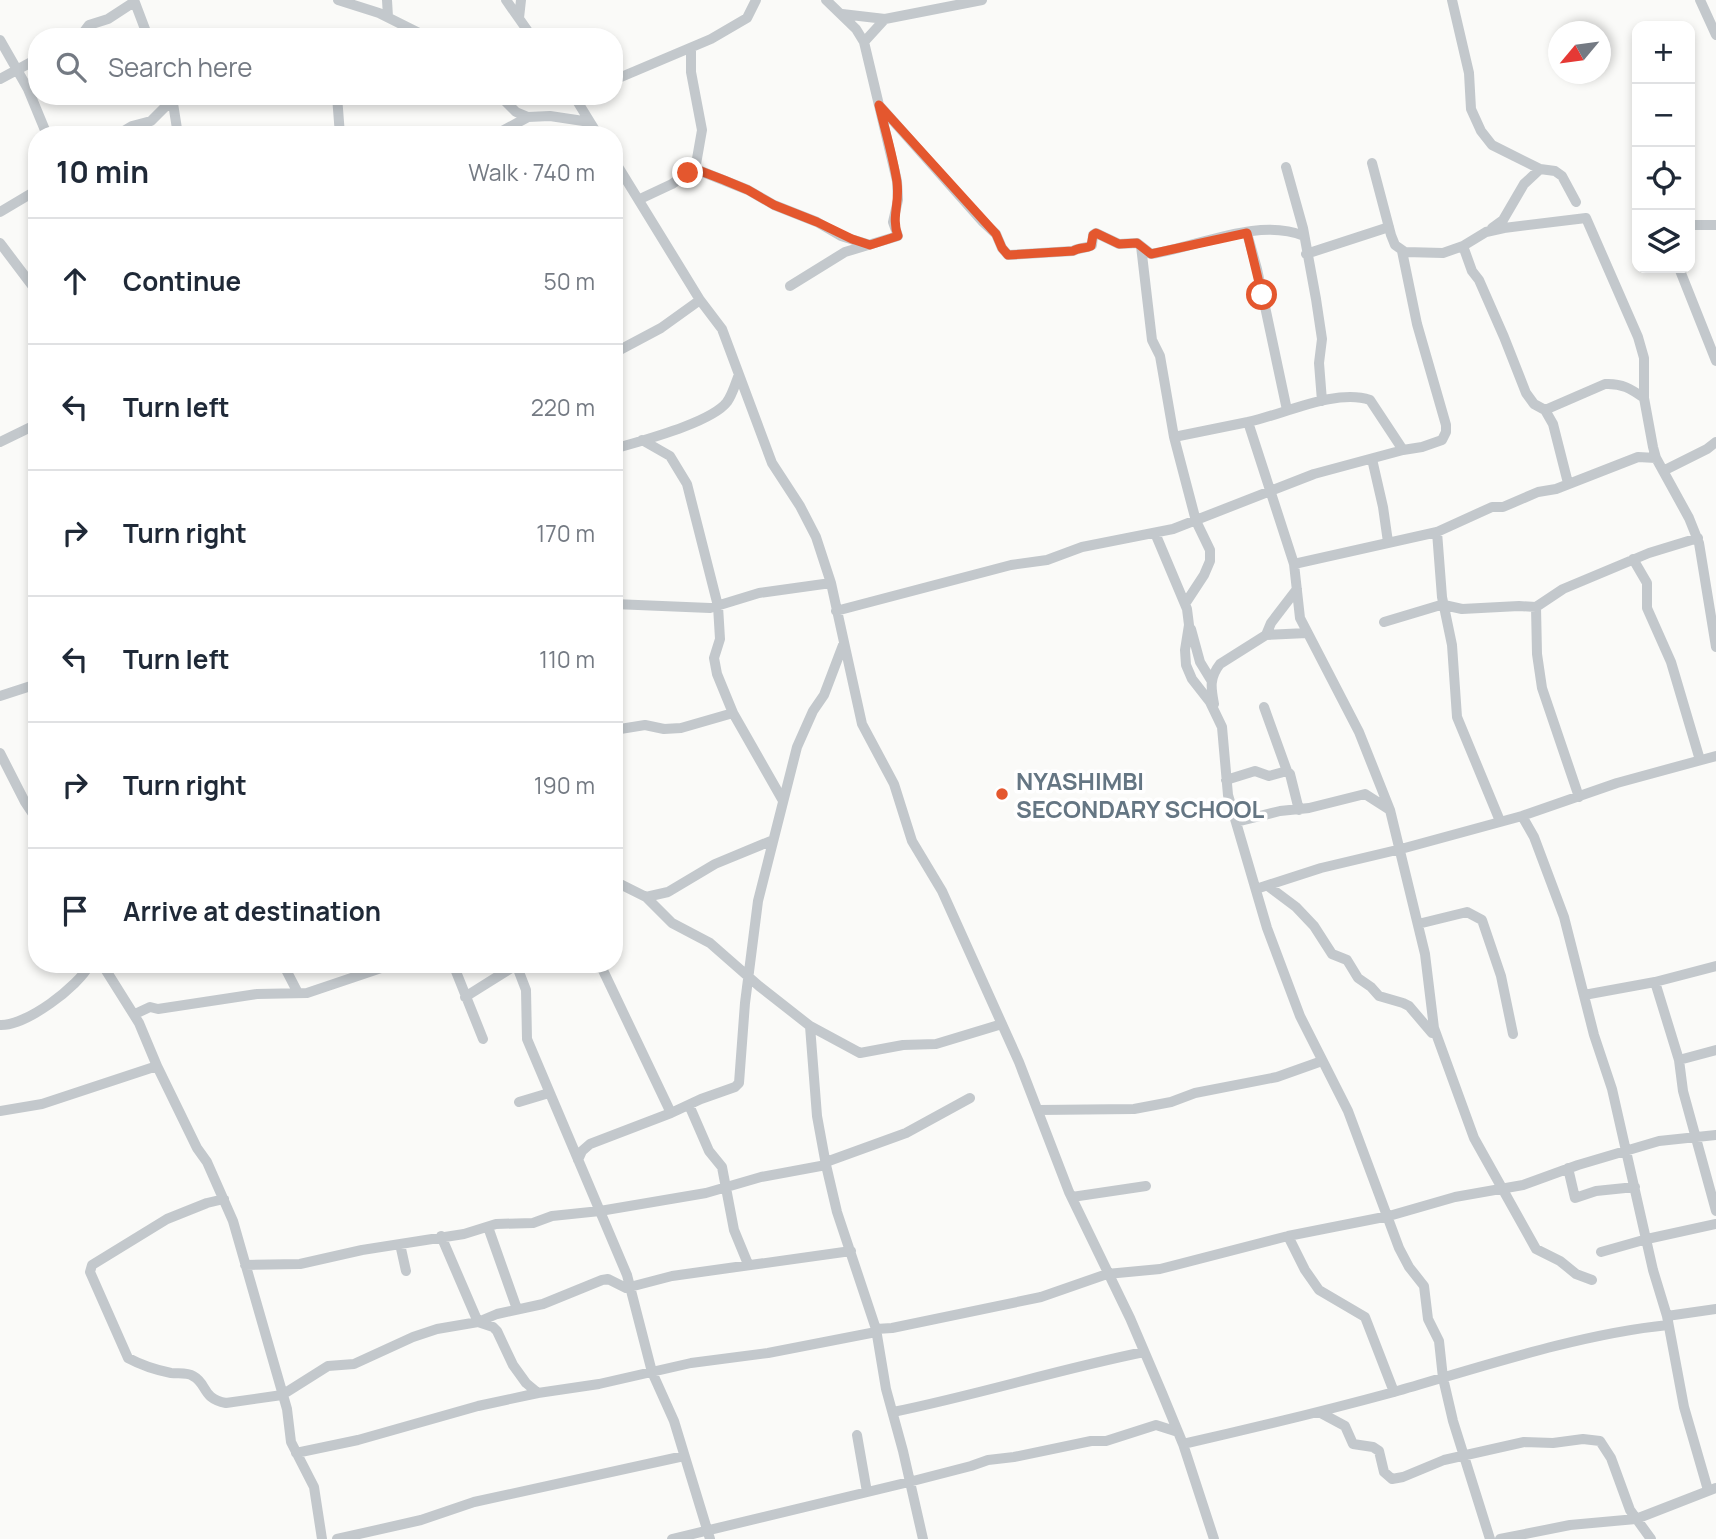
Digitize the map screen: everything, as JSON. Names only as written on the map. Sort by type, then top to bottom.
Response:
[{"type":"street","points":[[338,0],[388,17],[409,28]]},
{"type":"street","points":[[387,0],[388,17]]},
{"type":"street","points":[[506,0],[526,28]]},
{"type":"street","points":[[519,18],[522,0]]},
{"type":"street","points":[[623,76],[691,50],[747,18],[756,0]]},
{"type":"street","points":[[790,286],[845,252],[898,236],[893,222],[898,200],[897,181],[864,42],[856,29],[826,0]]},
{"type":"street","points":[[841,14],[885,19],[982,0]]},
{"type":"street","points":[[1452,0],[1469,73],[1471,109],[1481,131],[1492,145],[1539,169],[1555,171],[1562,176],[1576,202]]},
{"type":"street","points":[[1700,0],[1716,35]]},
{"type":"street","points":[[87,28],[108,19],[134,1],[144,28]]},
{"type":"street","points":[[864,42],[885,19]]},
{"type":"street","points":[[0,40],[28,89]]},
{"type":"street","points":[[640,199],[695,170],[702,130],[691,72],[691,50]]},
{"type":"street","points":[[0,79],[28,64]]},
{"type":"street","points":[[35,105],[43,126]]},
{"type":"street","points":[[132,126],[151,121],[166,105]]},
{"type":"street","points":[[174,105],[177,126]]},
{"type":"street","points":[[338,105],[339,126]]},
{"type":"street","points":[[509,105],[516,112],[528,117],[550,116],[590,122]]},
{"type":"street","points":[[582,105],[592,126]]},
{"type":"street","points":[[879,105],[996,234],[1008,255],[1073,251],[1078,247],[1091,246],[1096,233],[1119,244],[1131,242],[1154,254],[1270,229],[1304,236]]},
{"type":"street","points":[[512,126],[528,117]]},
{"type":"street","points":[[1372,163],[1395,246],[1411,253],[1443,253],[1463,246],[1486,232],[1503,220],[1524,184],[1539,169]]},
{"type":"street","points":[[1286,167],[1317,299],[1322,339],[1319,363],[1322,401]]},
{"type":"street","points":[[695,170],[748,190],[841,236],[870,245]]},
{"type":"street","points":[[623,174],[660,238],[722,329],[772,463],[816,537],[831,583],[867,738],[894,784],[912,841],[942,891],[1002,1024],[1072,1197],[1144,1352],[1183,1444],[1214,1539]]},
{"type":"street","points":[[0,212],[28,195]]},
{"type":"street","points":[[1486,232],[1526,224],[1586,218],[1638,337],[1644,358],[1644,398],[1657,458],[1698,538],[1716,647]]},
{"type":"street","points":[[1695,225],[1716,225]]},
{"type":"street","points":[[1306,254],[1389,227]]},
{"type":"street","points":[[0,233],[4,245],[28,279]]},
{"type":"street","points":[[1247,233],[1287,410]]},
{"type":"street","points":[[1140,246],[1152,340],[1160,356],[1174,437],[1196,521],[1210,550],[1210,561],[1204,575],[1185,604]]},
{"type":"street","points":[[1463,246],[1504,337],[1522,386],[1534,404],[1545,410],[1553,424],[1568,483]]},
{"type":"street","points":[[836,611],[1011,565],[1047,560],[1082,547],[1155,533],[1196,521],[1314,474],[1442,440],[1446,432],[1438,393],[1417,324],[1402,251]]},
{"type":"street","points":[[1681,273],[1716,361]]},
{"type":"street","points":[[623,348],[661,328],[700,300]]},
{"type":"street","points":[[623,446],[679,429],[718,411],[727,403],[738,377]]},
{"type":"street","points":[[1545,410],[1605,384],[1622,384],[1644,398]]},
{"type":"street","points":[[1174,437],[1248,422],[1322,401],[1362,397],[1370,400],[1403,450]]},
{"type":"street","points":[[1248,422],[1294,564],[1299,613],[1359,732],[1390,810],[1425,954],[1430,1010],[1438,1042],[1474,1138],[1536,1249],[1592,1280]]},
{"type":"street","points":[[0,442],[28,428]]},
{"type":"street","points":[[642,440],[670,456],[687,484],[718,607],[720,639],[715,662],[733,713],[782,799]]},
{"type":"street","points":[[1663,471],[1709,449],[1716,442]]},
{"type":"street","points":[[1294,564],[1437,532],[1492,507],[1503,507],[1538,492],[1556,489],[1638,457],[1657,458]]},
{"type":"street","points":[[1372,459],[1388,542]]},
{"type":"street","points":[[1437,532],[1444,605],[1452,645],[1457,717],[1500,821]]},
{"type":"street","points":[[1155,533],[1185,604],[1200,662],[1211,680],[1215,712],[1223,735],[1226,779],[1267,928],[1300,1016],[1344,1100],[1405,1259],[1424,1286],[1428,1319],[1438,1341],[1443,1378],[1490,1539]]},
{"type":"street","points":[[1384,622],[1444,605],[1462,609],[1536,607],[1563,589],[1633,559],[1698,538]]},
{"type":"street","points":[[1633,559],[1647,583],[1647,608],[1671,662],[1700,760]]},
{"type":"street","points":[[623,605],[697,609],[718,607],[759,593],[831,583]]},
{"type":"street","points":[[1266,635],[1271,623],[1297,589]]},
{"type":"street","points":[[1536,607],[1537,654],[1542,688],[1579,797]]},
{"type":"street","points":[[1189,625],[1185,665],[1192,680],[1215,712]]},
{"type":"street","points":[[1211,680],[1220,664],[1266,635],[1307,633]]},
{"type":"street","points":[[578,1160],[582,1151],[590,1144],[671,1113],[701,1098],[735,1087],[739,1083],[758,901],[782,799],[797,747],[813,711],[824,695],[844,644]]},
{"type":"street","points":[[0,696],[28,687]]},
{"type":"street","points":[[1264,707],[1290,774],[1299,810]]},
{"type":"street","points":[[623,729],[645,725],[664,729],[681,728],[733,713]]},
{"type":"street","points":[[0,753],[28,806]]},
{"type":"street","points":[[1256,889],[1321,868],[1522,816],[1617,783],[1716,757]]},
{"type":"street","points":[[1226,779],[1255,771],[1269,776],[1287,771]]},
{"type":"street","points":[[1236,822],[1365,794],[1390,810]]},
{"type":"street","points":[[1500,1539],[1570,1525],[1636,1518],[1712,1489],[1684,1407],[1667,1321],[1612,1089],[1564,917],[1534,838],[1522,816]]},
{"type":"street","points":[[646,897],[668,892],[715,864],[773,840]]},
{"type":"street","points":[[623,886],[646,897],[672,923],[710,943],[810,1026],[855,1051],[864,1053],[903,1045],[936,1044],[1002,1024]]},
{"type":"street","points":[[1268,886],[1296,907],[1314,926],[1331,953],[1347,960],[1358,978],[1379,996],[1409,1006],[1438,1042]]},
{"type":"street","points":[[1418,924],[1466,912],[1482,920],[1501,976],[1513,1034]]},
{"type":"street","points":[[1584,995],[1655,982],[1716,966]]},
{"type":"street","points":[[0,1025],[9,1026],[32,1016],[78,981],[84,973]]},
{"type":"street","points":[[108,973],[135,1014],[197,1148],[208,1162],[233,1221],[289,1419],[290,1442],[314,1487],[322,1539]]},
{"type":"street","points":[[288,973],[298,993]]},
{"type":"street","points":[[135,1014],[150,1007],[158,1009],[257,994],[298,993],[325,988],[368,973]]},
{"type":"street","points":[[456,973],[483,1039]]},
{"type":"street","points":[[465,997],[503,973]]},
{"type":"street","points":[[519,973],[526,990],[527,1039],[611,1232],[630,1286],[652,1372],[663,1391],[709,1534]]},
{"type":"street","points":[[604,973],[671,1113]]},
{"type":"street","points":[[1655,982],[1679,1060],[1683,1091],[1716,1211]]},
{"type":"street","points":[[810,1026],[817,1116],[826,1164],[837,1212],[876,1330],[886,1389],[923,1539]]},
{"type":"street","points":[[1679,1060],[1716,1050]]},
{"type":"street","points":[[1039,1110],[1134,1109],[1195,1093],[1277,1077],[1322,1061]]},
{"type":"street","points":[[0,1111],[42,1104],[157,1066]]},
{"type":"street","points":[[519,1102],[550,1093]]},
{"type":"street","points":[[245,1265],[300,1264],[441,1236],[464,1234],[496,1224],[533,1223],[568,1213],[600,1211],[727,1188],[761,1177],[826,1164],[906,1133],[970,1098]]},
{"type":"street","points":[[689,1105],[709,1151],[722,1167],[734,1230],[748,1264]]},
{"type":"street","points":[[296,1453],[358,1440],[478,1406],[538,1393],[599,1384],[691,1363],[768,1353],[1041,1297],[1107,1274],[1160,1269],[1288,1236],[1389,1216],[1455,1197],[1523,1185],[1568,1168],[1659,1141],[1716,1135]]},
{"type":"street","points":[[1568,1168],[1575,1198],[1596,1191],[1635,1187]]},
{"type":"street","points":[[1072,1197],[1146,1186]]},
{"type":"street","points":[[224,1199],[167,1219],[93,1265],[90,1272],[128,1358],[172,1373],[191,1374],[200,1382],[206,1394],[218,1401],[237,1403],[282,1395],[328,1366],[354,1364],[413,1337],[558,1299],[602,1280],[608,1279],[621,1287],[630,1286],[672,1276],[851,1251]]},
{"type":"street","points":[[1601,1252],[1716,1224]]},
{"type":"street","points":[[488,1227],[517,1310]]},
{"type":"street","points":[[441,1236],[478,1322]]},
{"type":"street","points":[[1288,1236],[1305,1270],[1319,1290],[1364,1317],[1394,1392]]},
{"type":"street","points":[[400,1244],[406,1271]]},
{"type":"street","points":[[1183,1444],[1319,1412],[1716,1309]]},
{"type":"street","points":[[478,1322],[493,1326],[513,1365],[526,1383],[538,1393]]},
{"type":"street","points":[[893,1412],[957,1399],[1144,1352]]},
{"type":"street","points":[[1319,1412],[1345,1426],[1353,1444],[1373,1447],[1379,1451],[1384,1472],[1392,1479],[1434,1463],[1524,1442],[1553,1443],[1583,1439],[1600,1441],[1611,1458],[1624,1499],[1651,1539]]},
{"type":"street","points":[[672,1539],[709,1534],[988,1460],[1091,1441],[1106,1441],[1151,1426],[1161,1426],[1178,1432]]},
{"type":"street","points":[[857,1435],[867,1492]]},
{"type":"street","points":[[337,1539],[422,1520],[474,1502],[684,1455]]},
{"type":"place","name":"NYASHIMBI SECONDARY SCHOOL","points":[[1002,794]]},
{"type":"route","points":[[688,173],[698,170],[724,180],[774,205],[817,222],[841,236],[870,245],[898,236],[893,222],[897,212],[897,181],[879,105],[996,234],[1008,255],[1073,251],[1078,247],[1089,247],[1096,233],[1119,244],[1137,243],[1154,254],[1247,233],[1262,295]]}]
